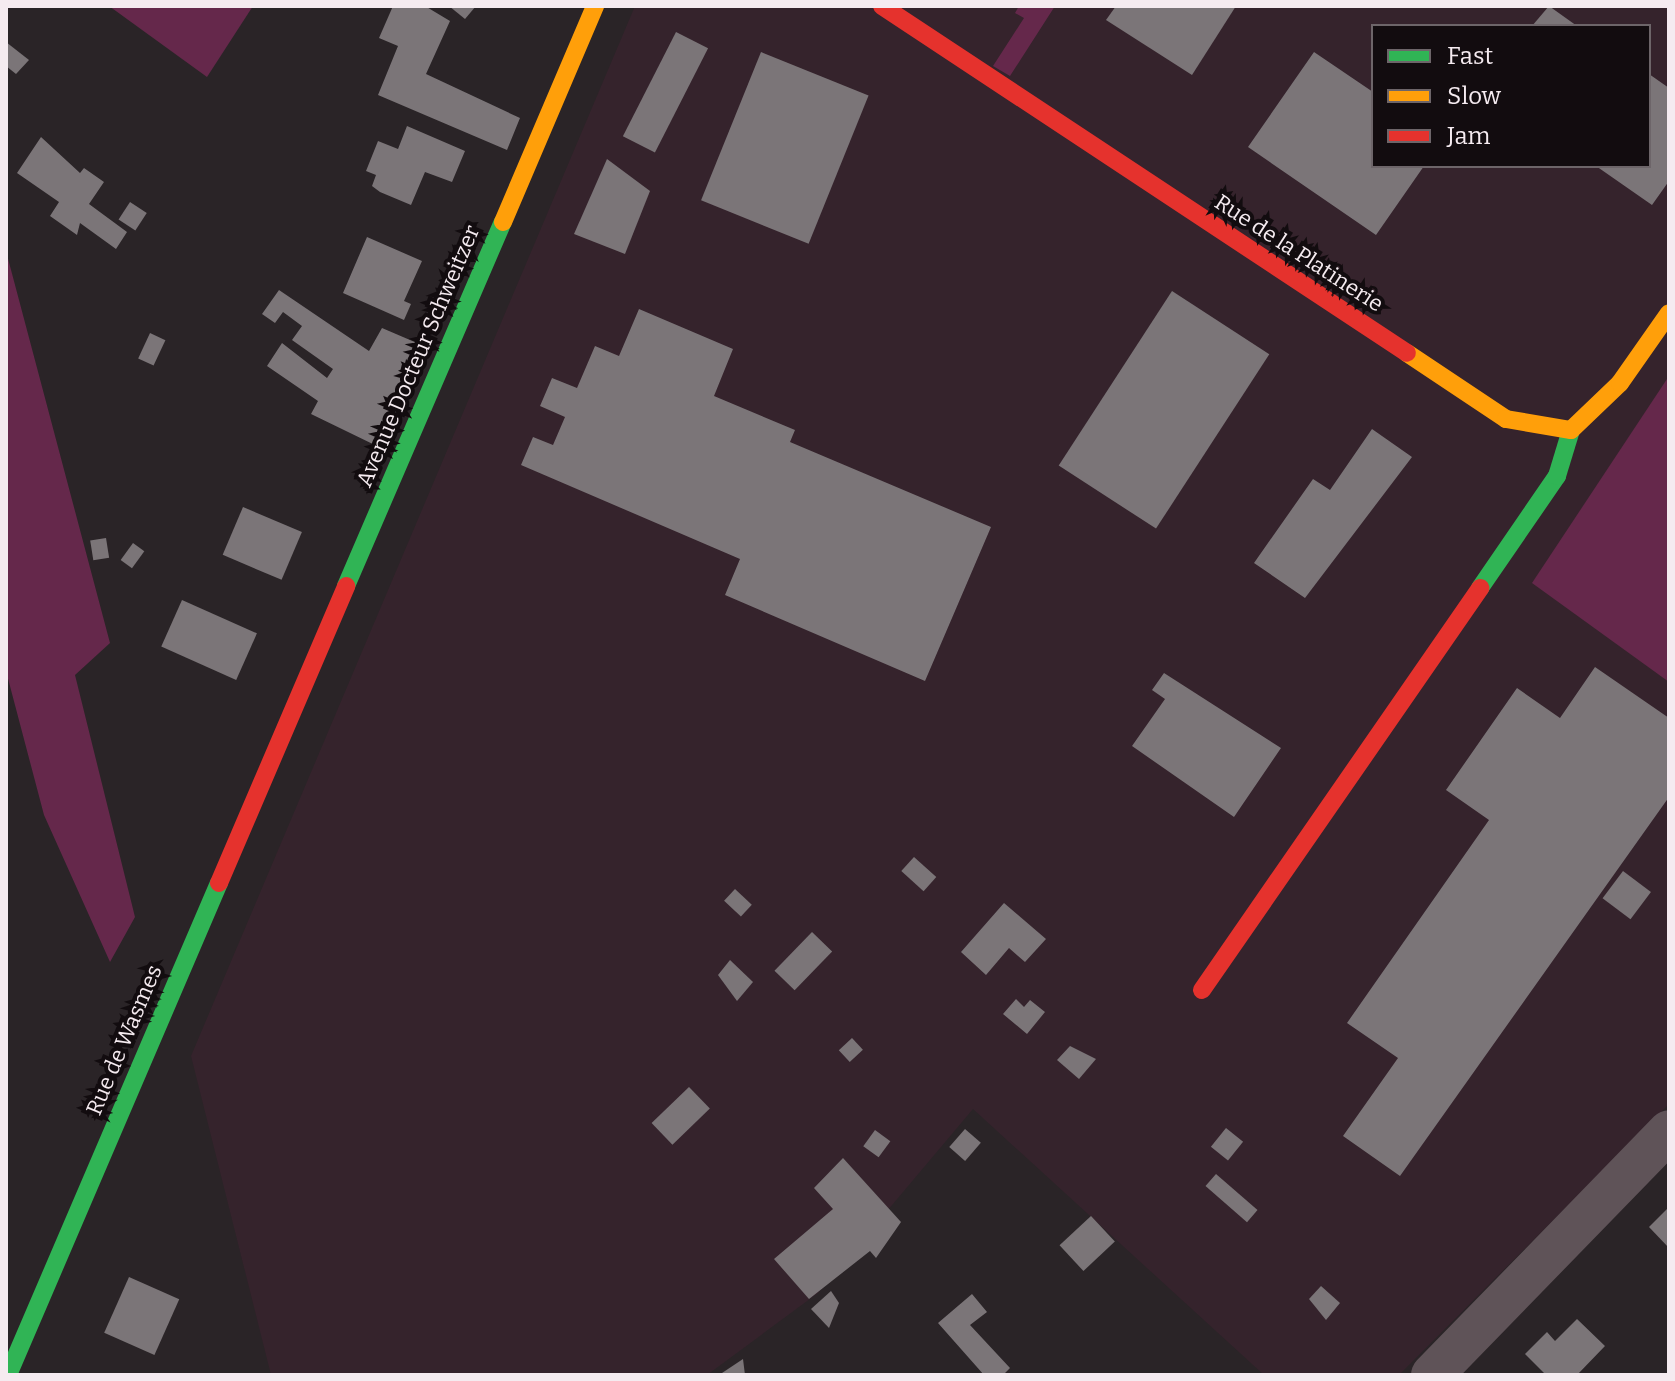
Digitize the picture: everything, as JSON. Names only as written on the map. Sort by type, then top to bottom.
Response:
[{"type":"street","name":"Avenue Docteur Schweitzer","points":[[283,724],[595,6]]},
{"type":"street","name":"Rue de la Platinerie","points":[[882,6],[1506,419],[1571,430]]},
{"type":"street","points":[[1202,990],[1557,476],[1571,430],[1620,383],[1669,313]]},
{"type":"street","name":"Rue de Wasmes","points":[[8,1375],[283,724]]},
{"type":"street","points":[[1432,1375],[1669,1131]]},
{"type":"shaded area","points":[[109,6],[253,6],[207,77]]},
{"type":"shaded area","points":[[635,6],[1669,6],[1669,1104],[1399,1375],[1264,1375],[973,1109],[818,1293],[707,1375],[271,1375],[191,1056]]},
{"type":"shaded area","points":[[1019,6],[1055,6],[1010,76],[993,66],[1024,18],[1015,13]]},
{"type":"shaded area","points":[[6,251],[110,643],[75,675],[135,917],[110,962],[44,815],[6,671]]},
{"type":"shaded area","points":[[1669,376],[1669,682],[1532,583]]},
{"type":"building","points":[[393,6],[425,6],[450,21],[426,74],[520,118],[507,150],[378,95],[398,46],[379,38]]},
{"type":"building","points":[[449,6],[476,6],[465,19]]},
{"type":"building","points":[[1116,6],[1236,6],[1192,75],[1106,20]]},
{"type":"building","points":[[1549,6],[1574,24],[1534,24]]},
{"type":"building","points":[[676,32],[708,48],[655,153],[623,136]]},
{"type":"building","points":[[6,42],[29,60],[16,74],[6,66]]},
{"type":"building","points":[[761,52],[869,95],[809,244],[701,200]]},
{"type":"building","points":[[1314,52],[1371,91],[1371,168],[1423,168],[1376,235],[1248,147]]},
{"type":"building","points":[[1651,75],[1669,88],[1669,181],[1652,205],[1599,168],[1651,168]]},
{"type":"building","points":[[407,126],[465,151],[452,182],[425,172],[411,205],[372,186],[376,175],[366,171],[378,141],[398,149]]},
{"type":"building","points":[[41,137],[80,173],[84,168],[104,182],[89,204],[127,232],[116,249],[80,223],[77,235],[50,216],[59,202],[17,173]]},
{"type":"building","points":[[607,159],[650,191],[625,254],[574,234]]},
{"type":"building","points":[[130,202],[147,213],[135,231],[119,220]]},
{"type":"building","points":[[367,237],[422,261],[404,301],[411,304],[404,320],[343,293]]},
{"type":"building","points":[[279,290],[369,351],[382,328],[424,346],[381,448],[311,414],[318,401],[267,366],[282,343],[327,378],[333,369],[292,340],[302,326],[283,312],[275,323],[262,314]]},
{"type":"building","points":[[1172,291],[1269,354],[1156,529],[1059,465]]},
{"type":"building","points":[[639,309],[733,349],[714,396],[795,430],[790,442],[991,527],[925,681],[725,595],[740,559],[521,465],[533,437],[553,445],[565,417],[540,406],[552,378],[577,388],[595,346],[619,356]]},
{"type":"building","points":[[150,333],[165,340],[154,366],[138,358]]},
{"type":"building","points":[[1372,429],[1412,457],[1305,598],[1254,563],[1313,479],[1330,490]]},
{"type":"building","points":[[243,507],[302,532],[282,580],[223,555]]},
{"type":"building","points":[[106,538],[109,558],[93,560],[90,541]]},
{"type":"building","points":[[133,543],[144,551],[132,568],[121,560]]},
{"type":"building","points":[[182,600],[257,633],[236,680],[161,647]]},
{"type":"building","points":[[1595,667],[1669,718],[1669,797],[1400,1176],[1343,1136],[1398,1058],[1347,1023],[1489,820],[1446,790],[1517,688],[1560,718]]},
{"type":"building","points":[[1164,673],[1281,748],[1234,817],[1132,746],[1165,699],[1152,690]]},
{"type":"building","points":[[914,857],[936,877],[924,891],[901,871]]},
{"type":"building","points":[[1623,871],[1651,892],[1630,919],[1603,898]]},
{"type":"building","points":[[735,889],[752,905],[741,916],[724,901]]},
{"type":"building","points":[[1004,903],[1046,939],[1025,962],[1009,948],[986,975],[961,952]]},
{"type":"building","points":[[812,932],[832,951],[795,990],[774,971]]},
{"type":"building","points":[[730,960],[753,982],[737,1001],[718,975]]},
{"type":"building","points":[[1016,999],[1024,1007],[1030,1000],[1045,1012],[1027,1034],[1003,1014]]},
{"type":"building","points":[[852,1038],[863,1050],[850,1062],[839,1050]]},
{"type":"building","points":[[1070,1046],[1096,1059],[1079,1079],[1057,1060]]},
{"type":"building","points":[[689,1087],[710,1109],[672,1145],[652,1123]]},
{"type":"building","points":[[1226,1128],[1243,1142],[1228,1160],[1211,1147]]},
{"type":"building","points":[[965,1129],[981,1143],[965,1161],[949,1147]]},
{"type":"building","points":[[875,1130],[890,1141],[879,1157],[863,1146]]},
{"type":"building","points":[[843,1158],[901,1222],[876,1258],[870,1251],[809,1299],[774,1259],[833,1209],[814,1188]]},
{"type":"building","points":[[1216,1174],[1258,1210],[1247,1222],[1206,1186]]},
{"type":"building","points":[[1669,1207],[1669,1248],[1649,1227]]},
{"type":"building","points":[[1091,1216],[1115,1242],[1083,1271],[1060,1245]]},
{"type":"building","points":[[129,1277],[179,1299],[154,1355],[104,1333]]},
{"type":"building","points":[[1321,1286],[1340,1303],[1326,1320],[1309,1299]]},
{"type":"building","points":[[831,1291],[839,1303],[829,1328],[811,1309]]},
{"type":"building","points":[[972,1294],[987,1312],[970,1325],[1010,1368],[1003,1375],[984,1375],[938,1323]]},
{"type":"building","points":[[1577,1319],[1605,1346],[1577,1375],[1546,1375],[1525,1354],[1547,1332],[1555,1341]]},
{"type":"building","points":[[743,1359],[745,1375],[719,1375]]},
{"type":"traffic: fast","points":[[346,586],[503,222]]},
{"type":"traffic: fast","points":[[1480,588],[1557,476],[1571,430]]},
{"type":"traffic: fast","points":[[8,1375],[219,883]]},
{"type":"traffic: slow","points":[[503,222],[595,6]]},
{"type":"traffic: slow","points":[[1407,353],[1506,419],[1571,430],[1620,383],[1669,313]]},
{"type":"traffic: jam","points":[[882,6],[1407,353]]},
{"type":"traffic: jam","points":[[219,883],[346,586]]},
{"type":"traffic: jam","points":[[1202,990],[1480,588]]}]
